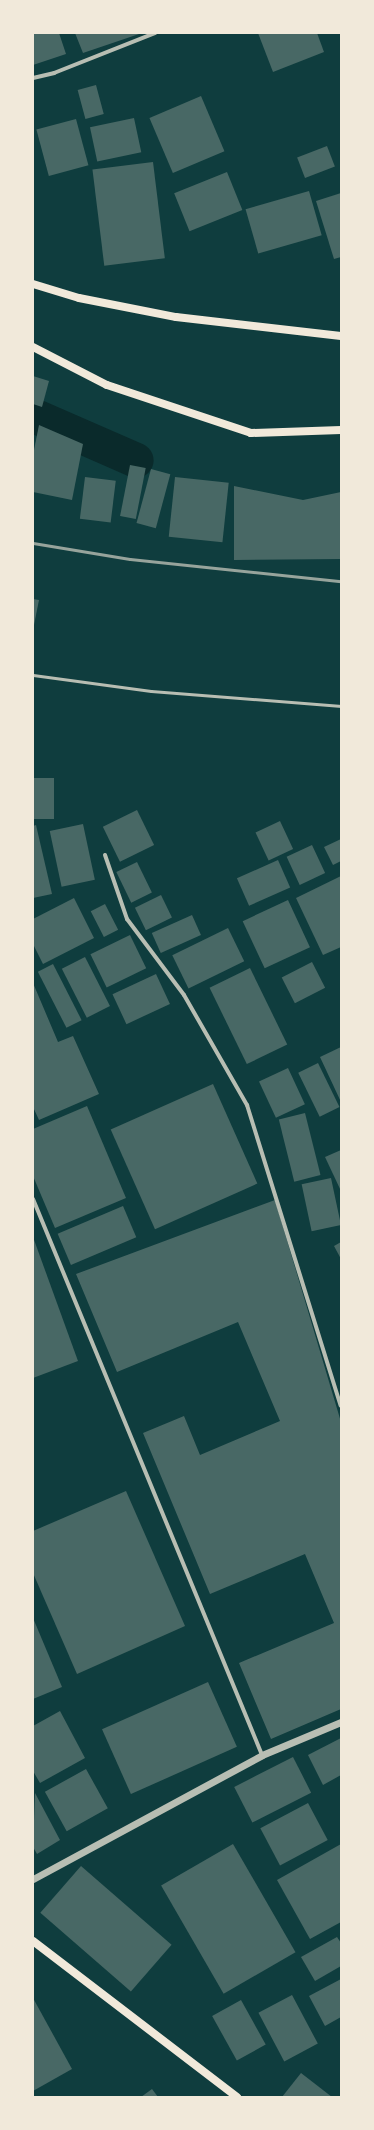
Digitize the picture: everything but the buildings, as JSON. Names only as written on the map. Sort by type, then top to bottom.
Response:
[{"type":"main road","points":[[33,284],[79,298],[176,317],[341,336]]},
{"type":"main road","points":[[33,347],[107,385],[250,433],[341,430]]},
{"type":"main road","points":[[33,1941],[237,2097]]},
{"type":"street","points":[[33,78],[54,74],[155,33]]},
{"type":"street","points":[[105,855],[127,919],[184,995],[247,1105],[341,1406]]},
{"type":"street","points":[[33,1199],[262,1755]]},
{"type":"street","points":[[33,1879],[262,1755],[341,1722]]},
{"type":"lane","points":[[33,675],[151,691],[341,706]]},
{"type":"waterway","points":[[33,415],[136,460]]},
{"type":"railway","points":[[33,543],[130,559],[341,581]]}]
